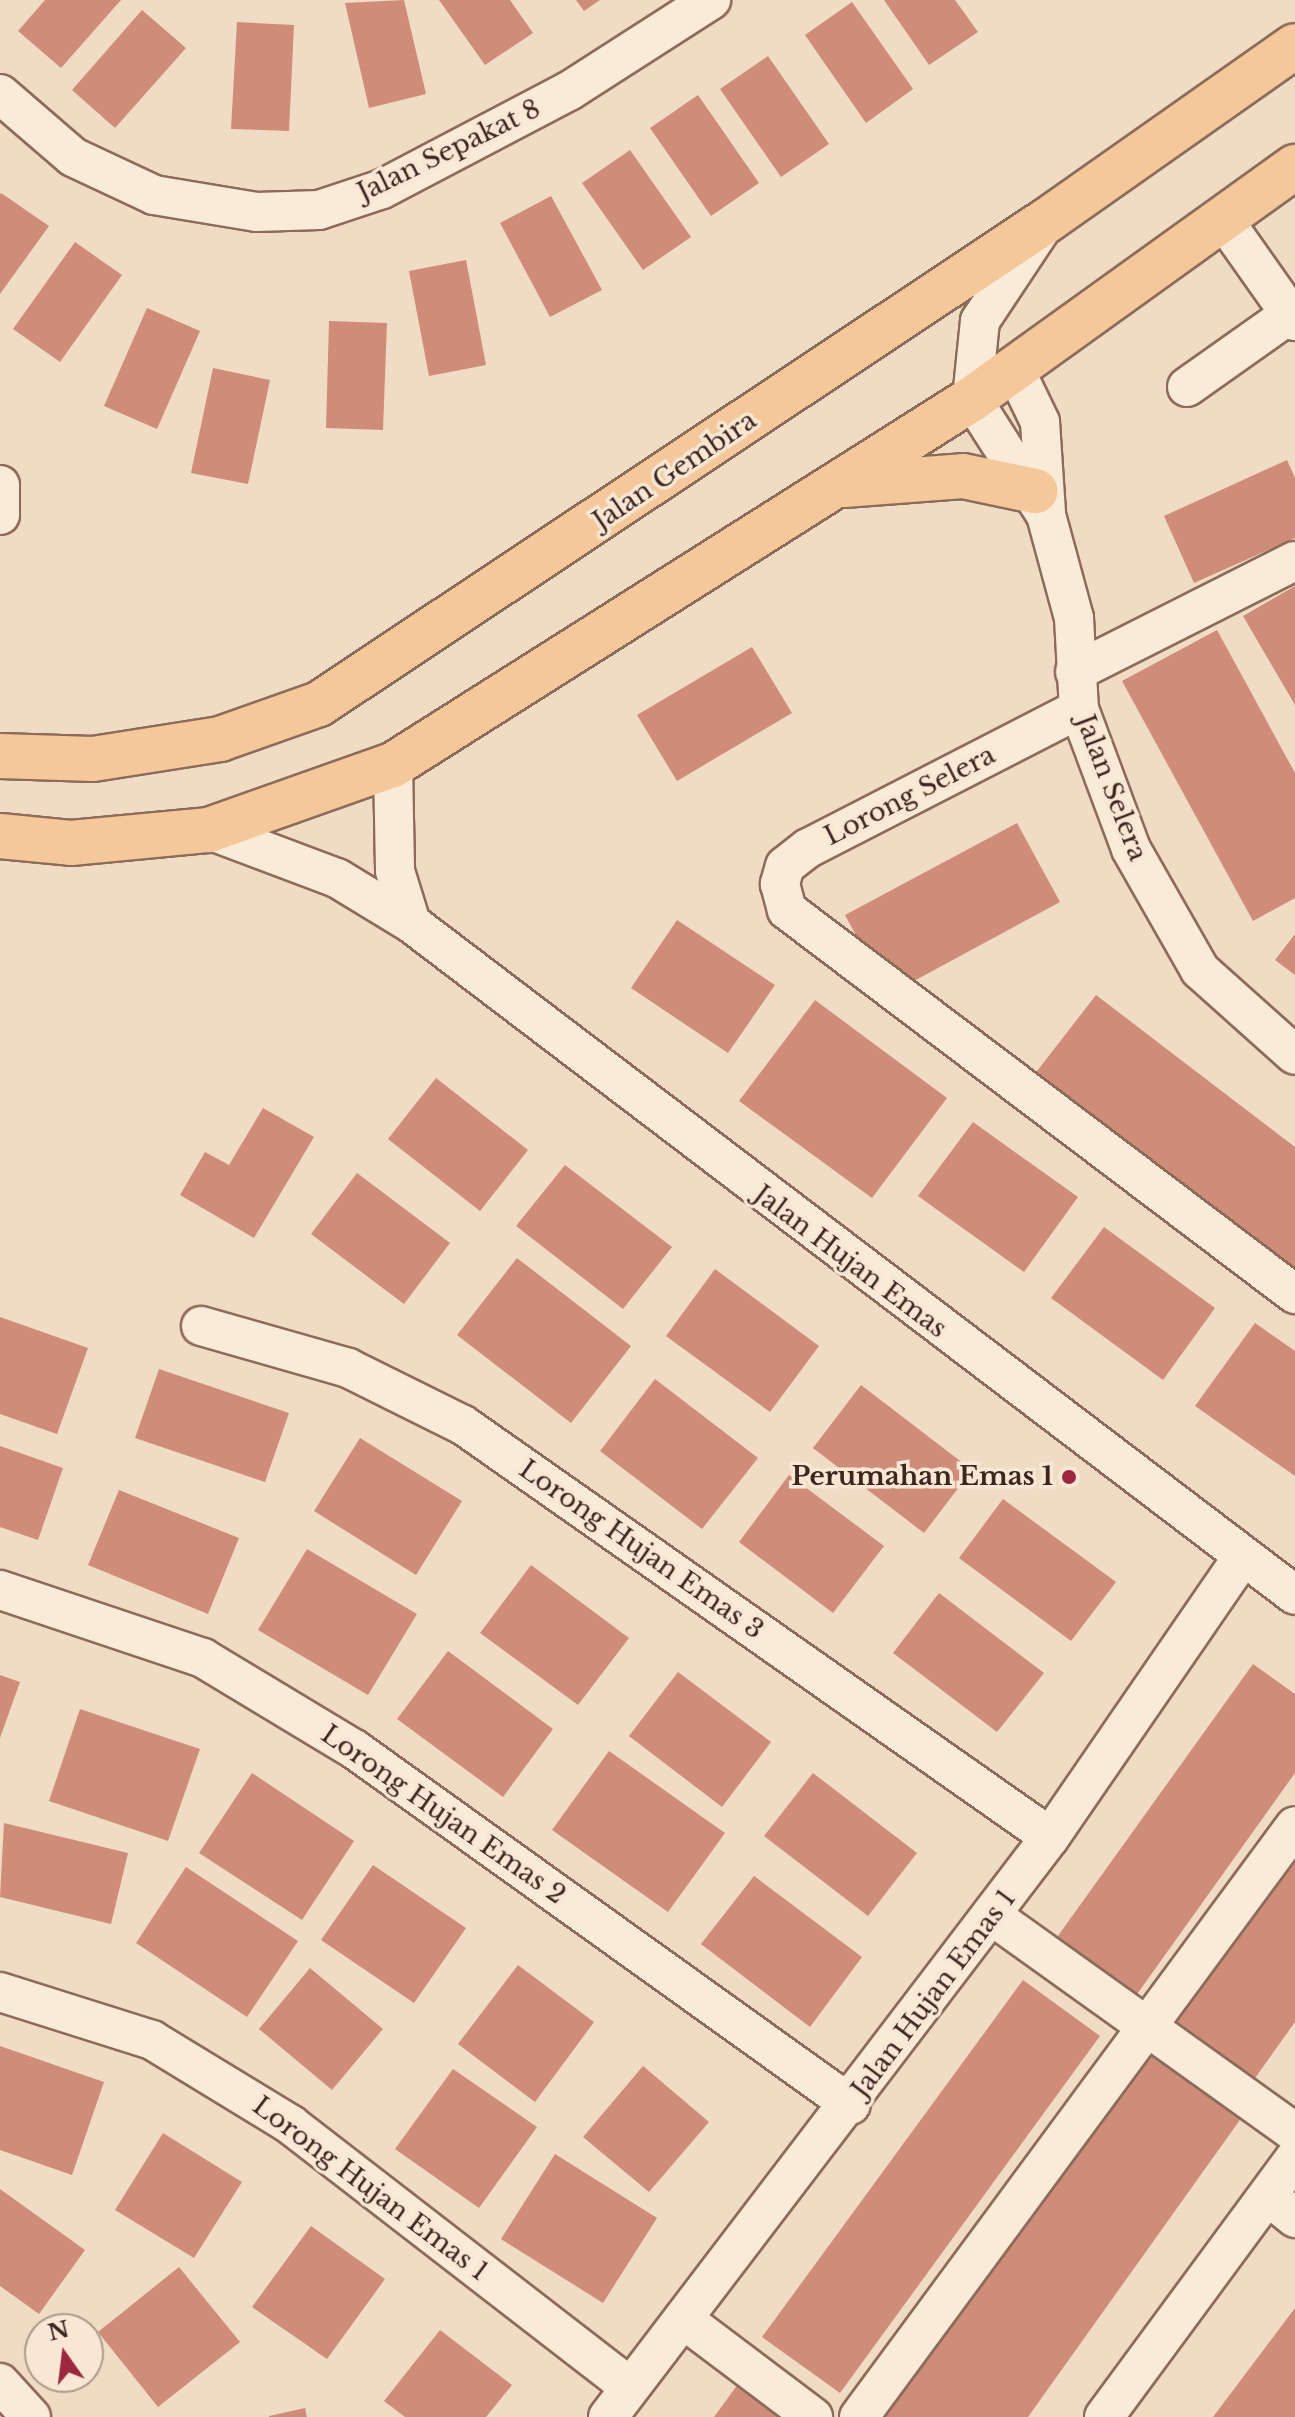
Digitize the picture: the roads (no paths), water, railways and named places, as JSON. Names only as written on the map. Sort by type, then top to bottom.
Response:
[{"type":"main road","name":"Jalan Gembira","points":[[0,756],[93,759],[220,739],[319,704],[1046,221],[1295,46]]},
{"type":"main road","points":[[0,836],[71,843],[209,830],[393,765],[972,399],[1295,167]]},
{"type":"main road","points":[[836,486],[963,476],[1041,503]]},
{"type":"street","name":"Jalan Sepakat 8","points":[[0,94],[73,157],[154,195],[257,212],[319,210],[382,189],[569,91],[711,0]]},
{"type":"street","points":[[1187,387],[1293,317],[1223,219]]},
{"type":"street","points":[[972,399],[980,321],[1046,221]]},
{"type":"street","name":"Jalan Selera","points":[[1015,370],[1040,422],[1041,503],[1074,618],[1079,709],[1131,849],[1200,970],[1295,1055]]},
{"type":"street","name":"Jalan Selera","points":[[972,399],[1041,503]]},
{"type":"street","points":[[0,485],[0,515]]},
{"type":"street","points":[[1075,672],[1295,561]]},
{"type":"street","name":"Lorong Selera","points":[[1079,709],[808,848],[785,866],[780,884],[787,910],[1295,1294]]},
{"type":"street","points":[[393,765],[395,871],[411,923]]},
{"type":"street","name":"Jalan Hujan Emas","points":[[209,830],[337,878],[411,923],[1242,1558],[1295,1595]]},
{"type":"street","name":"Lorong Hujan Emas 3","points":[[201,1326],[348,1368],[463,1425],[1050,1837]]},
{"type":"street","name":"Jalan Hujan Emas 1","points":[[619,2402],[851,2105],[1050,1837],[1242,1558]]},
{"type":"street","name":"Lorong Hujan Emas 2","points":[[0,1590],[203,1658],[329,1734],[851,2105]]},
{"type":"street","points":[[859,2417],[1295,1826]]},
{"type":"street","points":[[991,1915],[1295,2133]]},
{"type":"street","name":"Lorong Hujan Emas 1","points":[[0,1992],[152,2040],[291,2125],[619,2402]]},
{"type":"street","points":[[1104,2417],[1281,2207],[1295,2158]]},
{"type":"street","points":[[683,2319],[813,2417]]},
{"type":"street","points":[[0,2383],[31,2417]]},
{"type":"place","name":"Perumahan Emas 1","points":[[1069,1477]]}]
